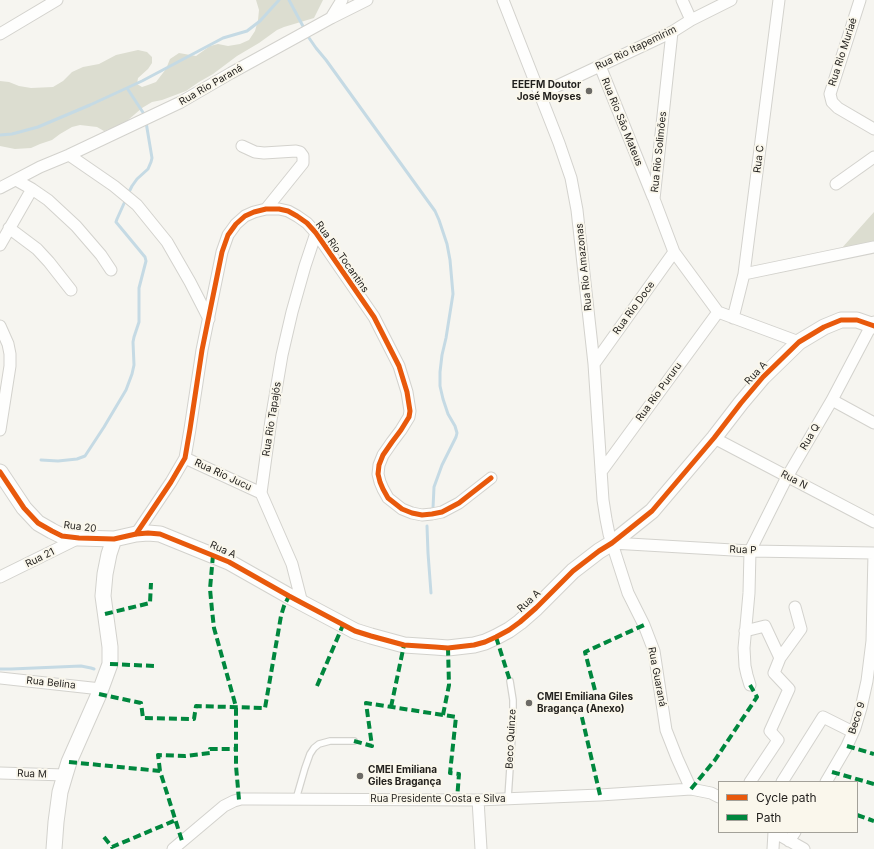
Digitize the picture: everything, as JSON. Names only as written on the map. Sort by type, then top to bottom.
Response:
[{"type":"street","points":[[0,34],[57,0]]},
{"type":"street","name":"Rua Rio Paraná","points":[[0,188],[40,167],[69,155],[181,102],[331,18],[342,0]]},
{"type":"street","points":[[331,18],[367,0]]},
{"type":"street","points":[[682,0],[691,20]]},
{"type":"street","name":"Rua Rio Itapemirim","points":[[540,94],[672,32],[691,20],[731,0]]},
{"type":"street","name":"Rua C","points":[[733,318],[744,274],[779,0]]},
{"type":"street","name":"Rua Rio Muriaé","points":[[860,0],[830,94],[832,102],[838,108],[874,129]]},
{"type":"street","name":"Rua Rio Amazonas","points":[[505,1],[571,178],[578,217],[594,364],[603,500],[612,543]]},
{"type":"street","name":"Rua Rio Solimões","points":[[672,32],[654,199],[674,252],[718,312]]},
{"type":"street","name":"Rua Rio São Mateus","points":[[600,66],[654,199]]},
{"type":"street","points":[[242,146],[255,152],[264,153],[296,150],[303,156],[303,163],[266,209]]},
{"type":"street","points":[[69,155],[114,186],[137,205],[167,242],[209,319]]},
{"type":"street","points":[[836,184],[874,157]]},
{"type":"street","points":[[16,180],[48,200],[76,226],[97,250],[111,270]]},
{"type":"street","points":[[0,245],[32,189]]},
{"type":"street","name":"Rua Rio Tocantins","points":[[136,534],[185,458],[202,350],[222,252],[228,235],[244,216],[266,209],[288,211],[307,223],[316,233],[374,317],[399,366],[410,406],[409,417],[383,455],[379,465],[378,474],[380,482],[388,498],[402,509],[412,513],[422,515],[432,514],[442,512],[459,503],[491,478]]},
{"type":"street","points":[[9,228],[28,242],[45,258],[71,290]]},
{"type":"street","name":"Rua Rio Tapajós","points":[[261,493],[282,355],[292,312],[316,233]]},
{"type":"street","points":[[744,274],[874,247]]},
{"type":"street","name":"Rua Rio Doce","points":[[594,364],[674,252]]},
{"type":"street","points":[[718,312],[799,342]]},
{"type":"street","name":"Rua Rio Pururu","points":[[601,472],[718,312]]},
{"type":"street","name":"Rua A","points":[[114,539],[136,534],[160,534],[224,560],[355,631],[371,636],[404,645],[435,648],[474,645],[485,642],[509,630],[520,622],[573,571],[612,543],[652,511],[763,377],[799,342],[824,327],[841,320],[857,320],[873,324]]},
{"type":"street","name":"Rua Q","points":[[750,551],[787,477],[832,400],[873,324]]},
{"type":"street","points":[[0,326],[8,344],[10,354],[10,366],[0,430]]},
{"type":"street","points":[[832,400],[874,423]]},
{"type":"street","name":"Rua N","points":[[714,438],[874,522]]},
{"type":"street","name":"Rua Rio Jucu","points":[[185,458],[261,493]]},
{"type":"street","name":"Rua 20","points":[[0,472],[24,508],[38,523],[62,536],[114,539]]},
{"type":"street","points":[[261,493],[292,564],[302,603]]},
{"type":"street","name":"Rua 21","points":[[0,577],[79,538]]},
{"type":"street","points":[[54,849],[60,792],[65,775],[110,664],[110,647],[103,596],[105,574],[114,539]]},
{"type":"street","name":"Rua P","points":[[612,543],[750,551],[874,553]]},
{"type":"street","name":"Rua Guaraná","points":[[612,543],[628,593],[644,625],[654,651],[666,730],[691,789]]},
{"type":"street","points":[[750,551],[749,594],[744,648],[745,666],[750,686]]},
{"type":"street","name":"Beco 9","points":[[827,781],[847,746],[853,732],[866,687],[872,641],[874,553]]},
{"type":"street","points":[[751,781],[778,740],[770,731],[789,689],[774,673],[780,658],[801,629],[795,607]]},
{"type":"street","points":[[745,631],[765,626],[780,658]]},
{"type":"street","name":"Rua Belina","points":[[0,678],[101,689]]},
{"type":"street","points":[[783,781],[823,717],[853,732]]},
{"type":"street","name":"Rua M","points":[[0,772],[65,775]]},
{"type":"street","name":"Rua Presidente Costa e Silva","points":[[173,849],[224,806],[241,799],[478,800],[600,795],[691,789],[711,793],[718,796]]},
{"type":"street","points":[[478,800],[481,849]]},
{"type":"street","points":[[774,833],[774,849]]},
{"type":"street","points":[[778,833],[792,836],[804,849]]},
{"type":"lane","name":"Beco Quinze","points":[[508,798],[513,722],[513,700],[510,681]]},
{"type":"lane","points":[[296,799],[308,761],[314,748],[319,744],[330,741],[354,741]]},
{"type":"shaded area","points":[[256,0],[323,0],[314,18],[277,30],[186,91],[152,102],[142,108],[127,121],[116,127],[104,131],[97,127],[80,125],[72,127],[52,140],[31,148],[15,149],[0,146],[0,81],[31,88],[53,87],[63,81],[72,72],[83,67],[99,64],[116,55],[138,50],[147,52],[152,57],[152,63],[148,69],[138,78],[137,84],[142,87],[156,82],[166,69],[170,59],[179,53],[196,56],[210,46],[218,44],[228,46],[240,44],[249,40],[255,31],[258,20],[259,10]]},
{"type":"shaded area","points":[[874,212],[874,243],[841,249]]},
{"type":"waterway","points":[[0,135],[12,134],[38,127],[142,81],[223,38],[247,31],[260,21],[279,0]]},
{"type":"waterway","points":[[289,0],[305,30]]},
{"type":"waterway","points":[[307,35],[435,211],[447,244],[453,294],[442,355],[440,386],[448,414],[457,433],[442,465],[434,487],[433,508]]},
{"type":"waterway","points":[[127,88],[145,117]]},
{"type":"waterway","points":[[128,194],[137,179],[148,169],[151,162],[152,158],[146,122]]},
{"type":"waterway","points":[[41,460],[58,461],[77,459],[85,456],[126,390],[132,374],[134,365],[133,342],[139,322],[139,288],[146,261],[145,257],[116,222],[126,199]]},
{"type":"waterway","points":[[427,526],[431,593]]},
{"type":"waterway","points":[[0,669],[81,666],[94,669]]},
{"type":"marked path","points":[[213,555],[210,589],[214,628],[236,707],[236,766],[239,800]]},
{"type":"marked path","points":[[105,614],[150,603],[151,583]]},
{"type":"marked path","points":[[99,694],[141,703],[143,718],[194,719],[196,706],[265,708],[281,616],[289,596]]},
{"type":"marked path","points":[[317,686],[343,625]]},
{"type":"marked path","points":[[600,795],[580,709],[598,702],[585,652],[644,625]]},
{"type":"marked path","points":[[496,637],[510,681]]},
{"type":"marked path","points":[[391,707],[404,645]]},
{"type":"marked path","points":[[443,715],[449,685],[448,648]]},
{"type":"marked path","points":[[110,664],[155,666]]},
{"type":"marked path","points":[[691,789],[715,760],[757,697],[750,685]]},
{"type":"marked path","points":[[354,741],[372,746],[366,703],[456,717],[450,773],[459,774],[457,800]]},
{"type":"marked path","points":[[847,746],[874,754]]},
{"type":"marked path","points":[[160,771],[158,755],[185,756],[210,753],[210,749],[235,749]]},
{"type":"marked path","points":[[69,762],[160,771],[182,841]]},
{"type":"marked path","points":[[832,772],[874,784]]},
{"type":"marked path","points":[[858,815],[874,821]]},
{"type":"marked path","points":[[104,837],[112,847],[176,820]]},
{"type":"cycle path","points":[[136,534],[171,482],[185,458],[202,350],[222,252],[228,235],[236,224],[245,216],[266,209],[288,211],[307,223],[316,233],[374,317],[399,366],[407,392],[410,411],[409,417],[383,455],[379,465],[378,474],[380,482],[388,498],[402,509],[412,513],[422,515],[432,514],[442,512],[459,503],[491,478]]},
{"type":"cycle path","points":[[0,472],[24,508],[38,523],[62,536],[114,539],[136,534],[160,534],[229,562],[355,631],[404,645],[448,648],[474,645],[496,637],[520,622],[573,571],[612,543],[652,511],[763,377],[799,342],[824,327],[841,320],[857,320],[874,326]]},
{"type":"place","name":"EEEFM Doutor José Moyses","points":[[589,91]]},
{"type":"place","name":"CMEI Emiliana Giles Bragança (Anexo)","points":[[529,703]]},
{"type":"place","name":"CMEI Emiliana Giles Bragança","points":[[360,776]]}]
